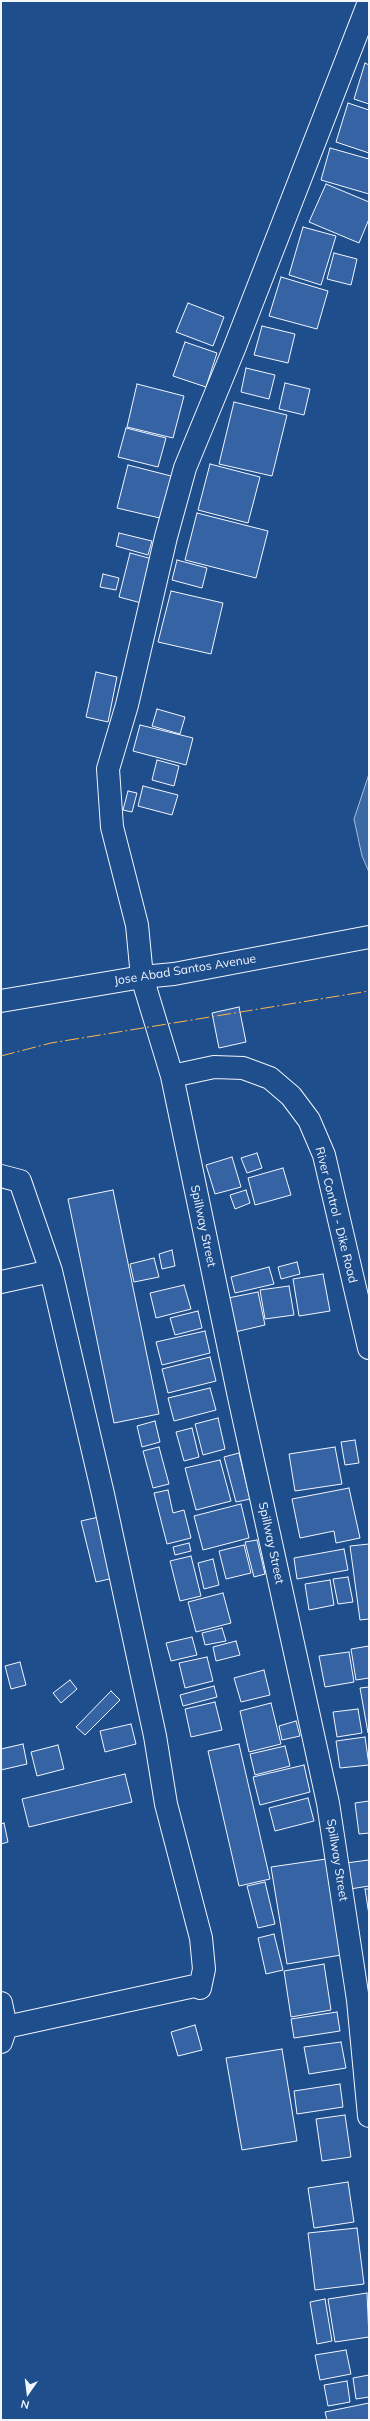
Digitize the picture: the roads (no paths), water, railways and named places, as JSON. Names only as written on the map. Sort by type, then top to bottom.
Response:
[{"type":"main road","name":"Spillway Street","points":[[369,2],[234,349],[185,468],[166,537],[127,705],[108,769],[112,827],[137,925],[142,977],[172,1076],[239,1397],[328,1802],[358,2000],[369,2116]]},
{"type":"main road","name":"Jose Abad Santos Avenue","points":[[1,1002],[142,977],[174,974],[369,937]]},
{"type":"main road","name":"River Control - Dike Road","points":[[172,1076],[214,1068],[243,1068],[270,1078],[291,1096],[309,1120],[324,1155],[369,1348]]},
{"type":"main road","points":[[1,1176],[20,1181],[51,1271],[103,1494],[155,1736],[166,1804],[201,1938],[204,1969],[200,1988],[199,1985],[3,2035],[1,2003]]},
{"type":"main road","points":[[1,1282],[51,1271]]},
{"type":"water","points":[[369,774],[369,872],[362,856],[354,819]]}]
